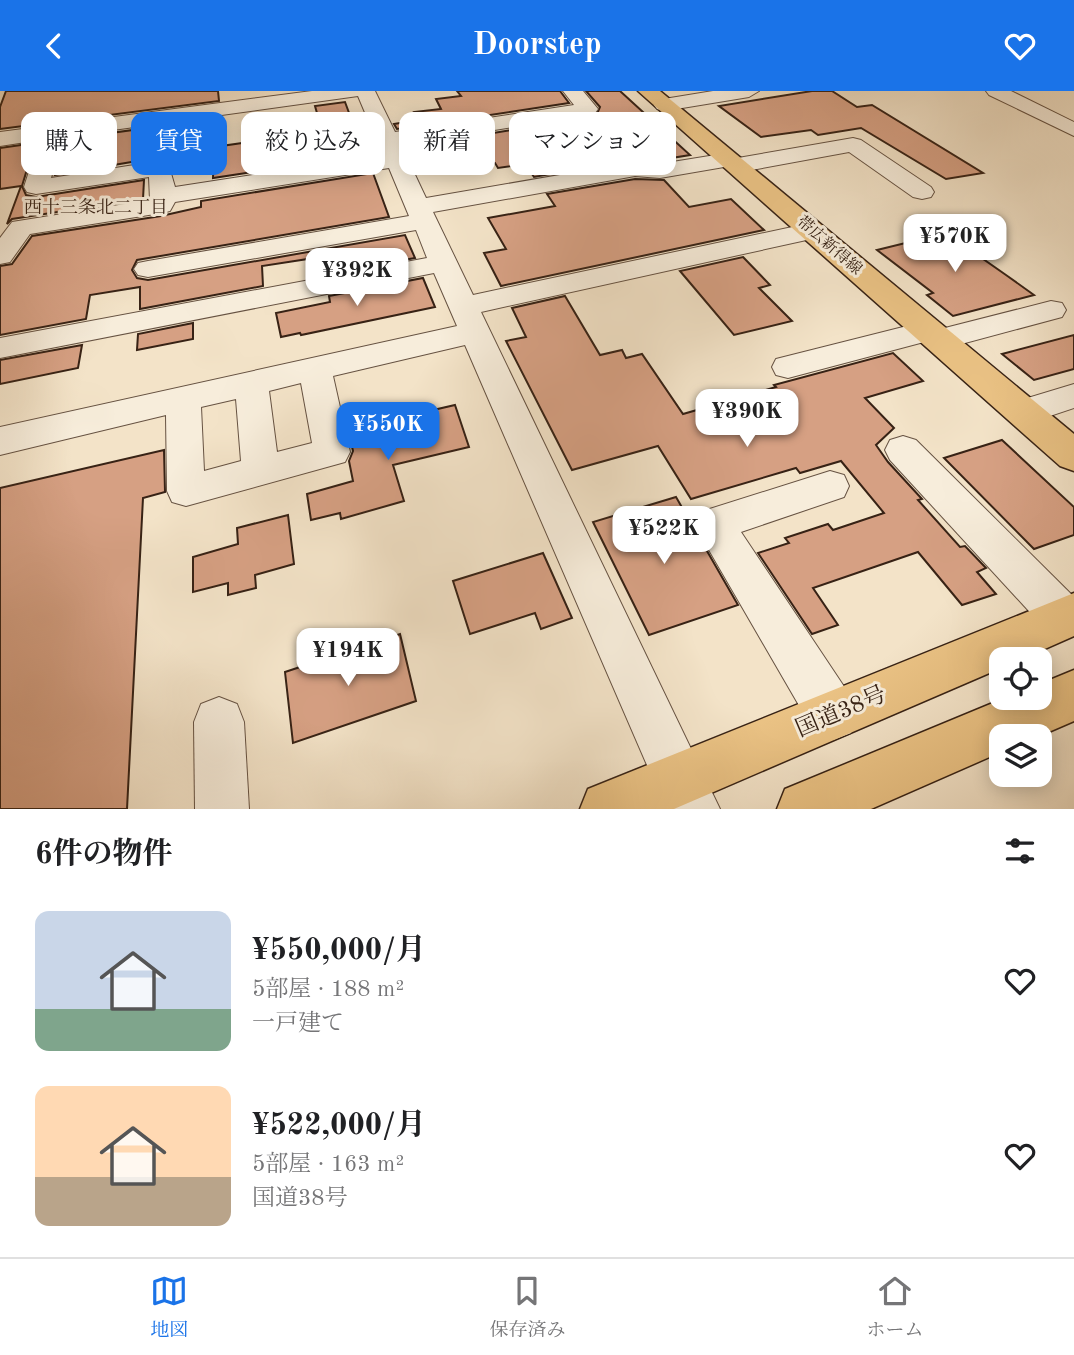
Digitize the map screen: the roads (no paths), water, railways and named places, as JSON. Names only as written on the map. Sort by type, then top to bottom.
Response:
[{"type":"main road","name":"帯広新得線","points":[[656,98],[1074,456]]},
{"type":"main road","name":"国道38号","points":[[608,809],[686,795],[833,715],[1070,616]]},
{"type":"main road","points":[[805,809],[1074,695]]},
{"type":"street","points":[[117,123],[233,99],[356,91]]},
{"type":"street","points":[[365,91],[686,795]]},
{"type":"street","points":[[164,196],[588,109],[573,91]]},
{"type":"street","points":[[656,98],[749,91]]},
{"type":"street","points":[[996,91],[1074,130]]},
{"type":"street","points":[[112,112],[114,102]]},
{"type":"street","points":[[1038,112],[1074,106]]},
{"type":"street","points":[[0,139],[21,137]]},
{"type":"street","points":[[148,269],[635,169],[660,170],[732,163],[853,145],[922,192]]},
{"type":"street","points":[[0,256],[21,228],[161,206],[164,196],[160,169],[36,187],[40,175]]},
{"type":"street","points":[[0,441],[315,369],[471,319],[811,231]]},
{"type":"street","points":[[0,348],[444,263]]},
{"type":"street","points":[[788,367],[1051,310]]},
{"type":"street","points":[[183,399],[186,491],[332,452],[315,369]]},
{"type":"street","points":[[251,384],[261,471]]},
{"type":"street","points":[[1023,412],[1074,396]]},
{"type":"street","points":[[903,450],[1070,616]]},
{"type":"street","points":[[830,486],[713,524],[833,715]]},
{"type":"street","points":[[219,722],[222,809]]},
{"type":"district","name":"西十三条北二丁目","points":[[96,208]]}]
